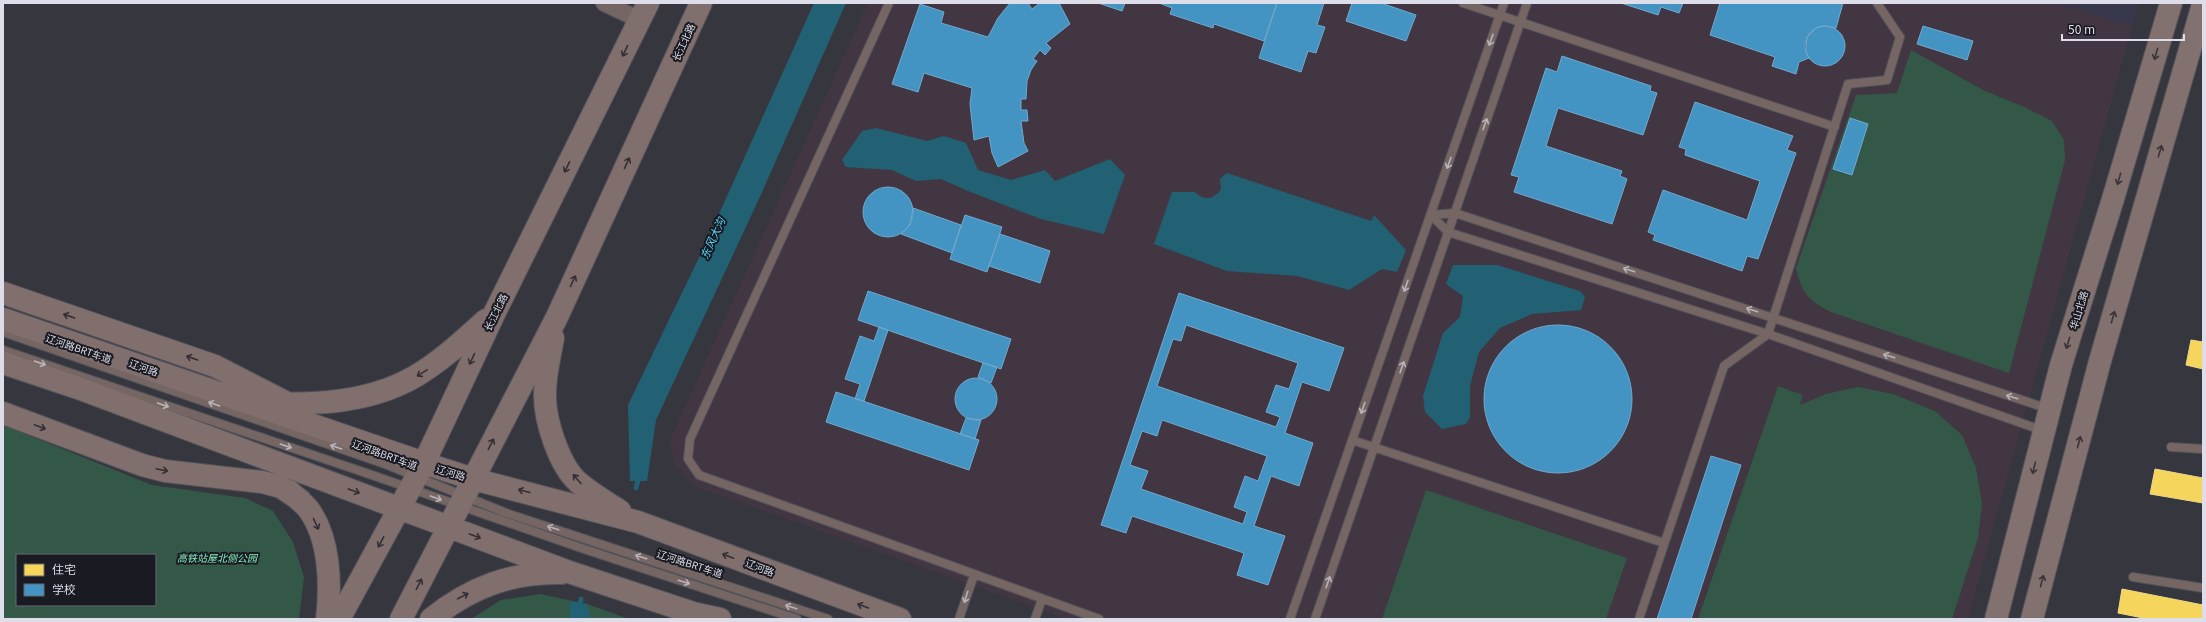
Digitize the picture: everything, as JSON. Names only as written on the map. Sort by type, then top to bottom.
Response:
[{"type":"main road","name":"长江北路","points":[[401,619],[556,317],[701,3]]},
{"type":"main road","name":"华山北路","points":[[1996,619],[2061,365],[2113,199],[2171,3]]},
{"type":"main road","points":[[2032,619],[2100,361],[2203,4]]},
{"type":"main road","name":"长江北路","points":[[339,619],[417,476],[494,312],[644,12]]},
{"type":"main road","points":[[3,293],[215,366],[291,405]]},
{"type":"main road","points":[[220,393],[291,405],[338,401],[378,393],[406,383],[425,372],[450,353],[494,312]]},
{"type":"main road","name":"辽河路","points":[[556,317],[545,393],[547,417],[556,444],[565,463],[578,482],[605,508]]},
{"type":"main road","name":"辽河路","points":[[3,319],[220,393],[417,476],[465,493],[605,508],[638,522],[900,619]]},
{"type":"main road","points":[[3,363],[78,388],[574,574],[692,613],[720,619]]},
{"type":"main road","points":[[3,413],[142,465],[165,471],[262,482],[281,487],[300,500]]},
{"type":"main road","points":[[225,444],[266,471],[300,500],[309,510],[323,543],[328,574],[329,601],[327,619]]},
{"type":"main road","points":[[431,619],[452,602],[477,588],[517,576],[543,573],[574,574]]},
{"type":"street","points":[[604,3],[644,12]]},
{"type":"lane","points":[[889,3],[690,438],[688,459],[699,475],[1099,619]]},
{"type":"lane","points":[[1463,3],[1835,126]]},
{"type":"lane","points":[[1290,619],[1504,3]]},
{"type":"lane","points":[[1315,619],[1527,3]]},
{"type":"lane","points":[[1639,619],[1724,366],[1768,334],[1848,84],[1887,80],[1900,36],[1877,3]]},
{"type":"lane","points":[[1430,215],[1455,213],[2049,409]]},
{"type":"lane","points":[[1430,215],[1448,232],[1768,334],[2044,431]]},
{"type":"lane","name":"辽河路BRT车道","points":[[3,332],[465,493],[584,549],[797,619]]},
{"type":"lane","name":"辽河路BRT车道","points":[[3,350],[417,476]]},
{"type":"lane","points":[[1352,440],[1664,543]]},
{"type":"lane","points":[[2171,447],[2203,449]]},
{"type":"lane","name":"辽河路BRT车道","points":[[465,493],[506,513],[828,619]]},
{"type":"lane","points":[[959,619],[974,575]]},
{"type":"lane","points":[[2133,577],[2203,588]]},
{"type":"lane","points":[[1035,619],[1042,599]]},
{"type":"shaded area","points":[[868,3],[2060,3],[2132,27],[1968,619],[1066,619],[694,486],[675,466],[670,440]]},
{"type":"shaded area","points":[[2060,3],[2139,3],[2132,27]]},
{"type":"green space","points":[[1911,50],[1985,91],[2024,107],[2052,121],[2064,140],[2065,160],[2009,373],[1831,312],[1811,300],[1798,277],[1796,268],[1856,95],[1897,93]]},
{"type":"green space","points":[[1778,386],[1803,395],[1800,405],[1826,394],[1858,387],[1893,394],[1935,411],[1962,435],[1976,468],[1982,504],[1978,538],[1952,619],[1698,619]]},
{"type":"green space","name":"高铁站屋北侧公园","points":[[3,425],[152,485],[245,498],[273,511],[293,542],[304,577],[299,619],[3,619]]},
{"type":"green space","points":[[1426,490],[1627,558],[1606,619],[1382,619]]},
{"type":"green space","points":[[540,594],[587,604],[629,619],[471,619],[501,600]]},
{"type":"water","points":[[814,3],[846,3],[758,201],[656,420],[647,481],[630,481],[628,405],[705,245]]},
{"type":"water","points":[[876,128],[927,141],[944,136],[966,143],[978,170],[1011,180],[1045,170],[1055,181],[1110,159],[1125,175],[1104,234],[1041,219],[941,179],[916,181],[892,170],[846,167],[842,160],[862,131]]},
{"type":"water","points":[[1227,173],[1371,221],[1374,215],[1406,250],[1397,272],[1382,269],[1349,290],[1297,276],[1227,271],[1154,244],[1172,192],[1195,192],[1201,197],[1212,197],[1221,189],[1220,179]]},
{"type":"water","points":[[1453,265],[1497,265],[1580,291],[1585,297],[1581,310],[1532,314],[1500,328],[1479,352],[1470,386],[1470,417],[1466,424],[1442,429],[1425,412],[1423,396],[1443,333],[1460,317],[1463,296],[1446,284]]},
{"type":"water","points":[[569,601],[587,604],[591,619],[570,619]]},
{"type":"building: 住宅","points":[[2191,340],[2203,342],[2203,369],[2186,365]]},
{"type":"building: 住宅","points":[[2155,469],[2203,478],[2203,503],[2150,494]]},
{"type":"building: 住宅","points":[[2122,589],[2203,605],[2203,619],[2148,619],[2118,613]]},
{"type":"building: 学校","points":[[1010,3],[1028,3],[1032,9],[1040,3],[1059,3],[1070,24],[1046,43],[1051,48],[1045,55],[1040,50],[1033,59],[1037,61],[1031,70],[1027,81],[1026,99],[1021,99],[1021,110],[1027,110],[1028,121],[1021,121],[1024,143],[1028,151],[998,167],[992,153],[989,136],[974,140],[970,104],[972,88],[924,73],[918,92],[892,84],[920,4],[944,12],[941,23],[988,37],[998,18]]},
{"type":"building: 学校","points":[[1098,3],[1125,3],[1122,11]]},
{"type":"building: 学校","points":[[1159,3],[1277,3],[1264,41],[1214,24],[1213,28],[1170,14],[1172,8]]},
{"type":"building: 学校","points":[[1277,3],[1324,3],[1317,25],[1325,27],[1316,53],[1308,51],[1301,72],[1259,58]]},
{"type":"building: 学校","points":[[1352,3],[1381,3],[1416,15],[1406,41],[1346,21]]},
{"type":"building: 学校","points":[[1621,3],[1683,3],[1679,13],[1661,7],[1658,15]]},
{"type":"building: 学校","points":[[1720,3],[1843,3],[1836,28],[1823,26],[1816,28],[1807,37],[1806,51],[1809,58],[1799,62],[1796,74],[1772,66],[1775,57],[1710,35]]},
{"type":"building: 学校","points":[[1829,26],[1836,29],[1842,35],[1845,46],[1844,54],[1836,63],[1829,66],[1821,66],[1814,63],[1806,54],[1805,42],[1808,35],[1817,27]]},
{"type":"building: 学校","points":[[1923,26],[1973,41],[1967,60],[1917,44]]},
{"type":"building: 学校","points":[[1562,56],[1651,86],[1650,91],[1657,93],[1643,135],[1558,108],[1546,146],[1622,171],[1620,176],[1627,179],[1612,224],[1514,192],[1519,177],[1511,175],[1546,68],[1557,72]]},
{"type":"building: 学校","points":[[1695,102],[1793,136],[1787,150],[1796,153],[1758,259],[1747,256],[1742,271],[1653,240],[1655,235],[1648,232],[1663,190],[1747,220],[1760,181],[1685,155],[1686,149],[1679,147]]},
{"type":"building: 学校","points":[[1850,118],[1868,124],[1852,175],[1833,169]]},
{"type":"building: 学校","points":[[883,187],[893,187],[906,194],[913,207],[913,217],[906,230],[893,237],[883,237],[874,233],[867,226],[863,217],[863,207],[867,198],[874,191]]},
{"type":"building: 学校","points":[[913,208],[961,225],[952,253],[901,234],[910,225]]},
{"type":"building: 学校","points":[[965,215],[1002,227],[987,272],[950,259]]},
{"type":"building: 学校","points":[[1000,234],[1050,251],[1040,283],[989,266]]},
{"type":"building: 学校","points":[[868,291],[1011,339],[1001,369],[858,320]]},
{"type":"building: 学校","points":[[1179,293],[1344,348],[1329,391],[1302,382],[1285,433],[1313,443],[1299,486],[1271,476],[1254,526],[1285,536],[1268,585],[1237,575],[1244,553],[1132,516],[1126,533],[1101,525]],"holes":[[[1186,325],[1298,363],[1289,389],[1276,385],[1266,412],[1280,417],[1276,427],[1157,386],[1173,339],[1181,341]],[[1162,420],[1267,456],[1258,481],[1245,476],[1234,507],[1247,512],[1243,524],[1141,489],[1148,471],[1130,465],[1142,431],[1157,436]]]},
{"type":"building: 学校","points":[[1551,325],[1565,325],[1579,328],[1593,334],[1605,342],[1615,352],[1623,364],[1629,378],[1632,399],[1629,420],[1623,434],[1615,446],[1605,456],[1593,464],[1579,470],[1565,473],[1551,473],[1537,470],[1523,464],[1511,456],[1501,446],[1493,434],[1487,420],[1484,406],[1484,392],[1487,378],[1493,364],[1501,352],[1511,342],[1523,334],[1537,328]]},
{"type":"building: 学校","points":[[879,327],[888,330],[864,401],[855,399],[860,384],[845,379],[860,336],[874,341]]},
{"type":"building: 学校","points":[[983,363],[997,367],[991,383],[978,377]]},
{"type":"building: 学校","points":[[972,378],[980,378],[988,381],[994,387],[997,399],[994,411],[988,417],[980,420],[972,420],[964,417],[958,411],[955,403],[955,395],[958,387],[964,381]]},
{"type":"building: 学校","points":[[836,392],[979,440],[969,470],[826,422]]},
{"type":"building: 学校","points":[[966,418],[981,420],[975,439],[960,434]]},
{"type":"building: 学校","points":[[1711,456],[1741,465],[1691,619],[1657,619]]},
{"type":"waterway","name":"东风大沟","points":[[636,488],[639,476]]},
{"type":"waterway","name":"东风大沟","points":[[577,619],[581,599]]}]
